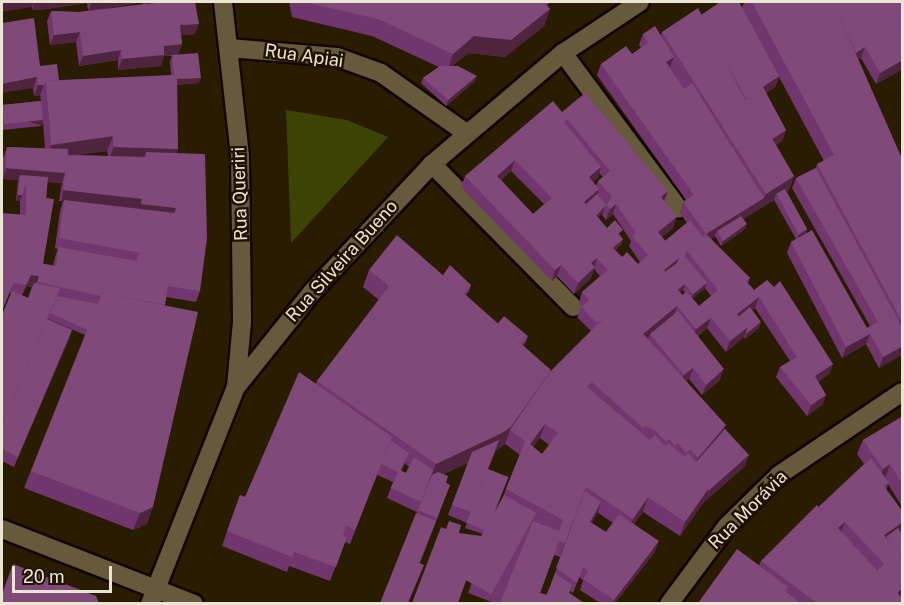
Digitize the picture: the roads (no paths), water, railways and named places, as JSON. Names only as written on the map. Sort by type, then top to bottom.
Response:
[{"type":"street","name":"Rua Queriri","points":[[223,2],[240,156],[243,256],[236,387]]},
{"type":"street","name":"Rua Silveira Bueno","points":[[154,597],[236,387],[312,292],[432,164],[466,133],[563,53],[640,2]]},
{"type":"street","name":"Rua Apiai","points":[[229,48],[337,57],[381,73],[466,133]]},
{"type":"street","points":[[563,53],[679,209]]},
{"type":"street","points":[[432,164],[573,307]]},
{"type":"street","name":"Rua Morávia","points":[[669,603],[727,526],[779,475],[903,392]]},
{"type":"street","points":[[2,529],[154,597],[195,603]]}]
